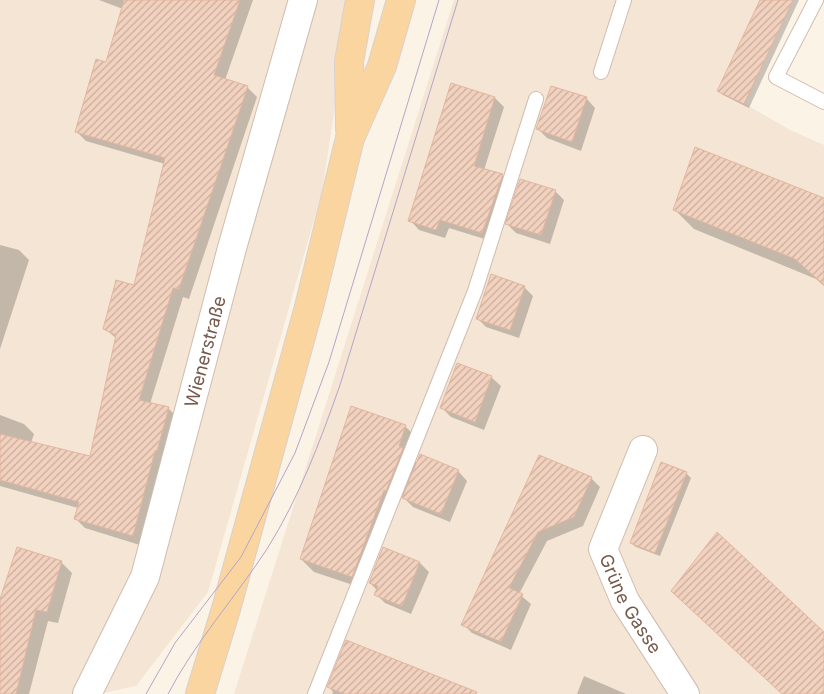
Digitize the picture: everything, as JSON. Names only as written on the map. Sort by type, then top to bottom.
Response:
[{"type":"main road","points":[[350,138],[349,62],[360,0]]},
{"type":"main road","points":[[200,694],[226,609],[309,307],[350,138],[382,66],[401,0]]},
{"type":"street","name":"Wienerstraße","points":[[87,694],[145,577],[232,248],[303,0]]},
{"type":"street","name":"Grüne Gasse","points":[[643,450],[603,549],[625,601],[685,694]]},
{"type":"lane","points":[[602,72],[624,0]]},
{"type":"lane","points":[[816,0],[776,77],[824,102]]},
{"type":"lane","points":[[315,694],[475,291],[536,99]]},
{"type":"shaded area","points":[[0,0],[351,0],[322,192],[208,592],[136,686],[99,694],[0,694]]},
{"type":"shaded area","points":[[454,0],[793,0],[745,104],[790,130],[824,145],[824,694],[234,694]]},
{"type":"building","points":[[124,0],[240,0],[214,75],[248,86],[179,289],[173,288],[139,400],[169,407],[157,451],[155,451],[133,536],[74,519],[79,502],[0,480],[0,434],[90,456],[116,335],[103,329],[116,280],[134,285],[165,158],[75,132],[96,59],[106,62]]},
{"type":"building","points":[[760,0],[793,0],[744,104],[717,91]]},
{"type":"building","points":[[451,83],[495,97],[474,166],[503,174],[482,233],[440,220],[436,230],[408,221]]},
{"type":"building","points":[[551,86],[587,97],[572,142],[536,129]]},
{"type":"building","points":[[695,147],[824,198],[824,285],[795,259],[673,210]]},
{"type":"building","points":[[520,179],[556,190],[541,235],[505,224]]},
{"type":"building","points":[[491,274],[525,286],[510,330],[476,319]]},
{"type":"building","points":[[457,363],[492,376],[475,422],[440,408]]},
{"type":"building","points":[[351,406],[406,425],[399,446],[403,448],[386,491],[384,490],[352,577],[300,559]]},
{"type":"building","points":[[420,454],[459,470],[441,514],[402,498]]},
{"type":"building","points":[[539,455],[592,477],[574,517],[538,532],[509,588],[523,594],[501,642],[461,625]]},
{"type":"building","points":[[661,462],[687,472],[655,553],[630,543]]},
{"type":"building","points":[[717,532],[824,632],[824,694],[782,694],[671,591]]},
{"type":"building","points":[[17,547],[62,561],[47,612],[36,610],[16,694],[0,694],[0,599]]},
{"type":"building","points":[[383,547],[420,562],[402,606],[374,595],[378,586],[369,583]]},
{"type":"building","points":[[346,640],[477,692],[476,694],[345,694],[327,687]]},
{"type":"tram line","points":[[146,694],[175,643],[241,557],[295,453],[329,362],[439,0]]},
{"type":"tram line","points":[[168,694],[190,656],[255,567],[279,530],[308,469],[340,385],[458,0]]}]
